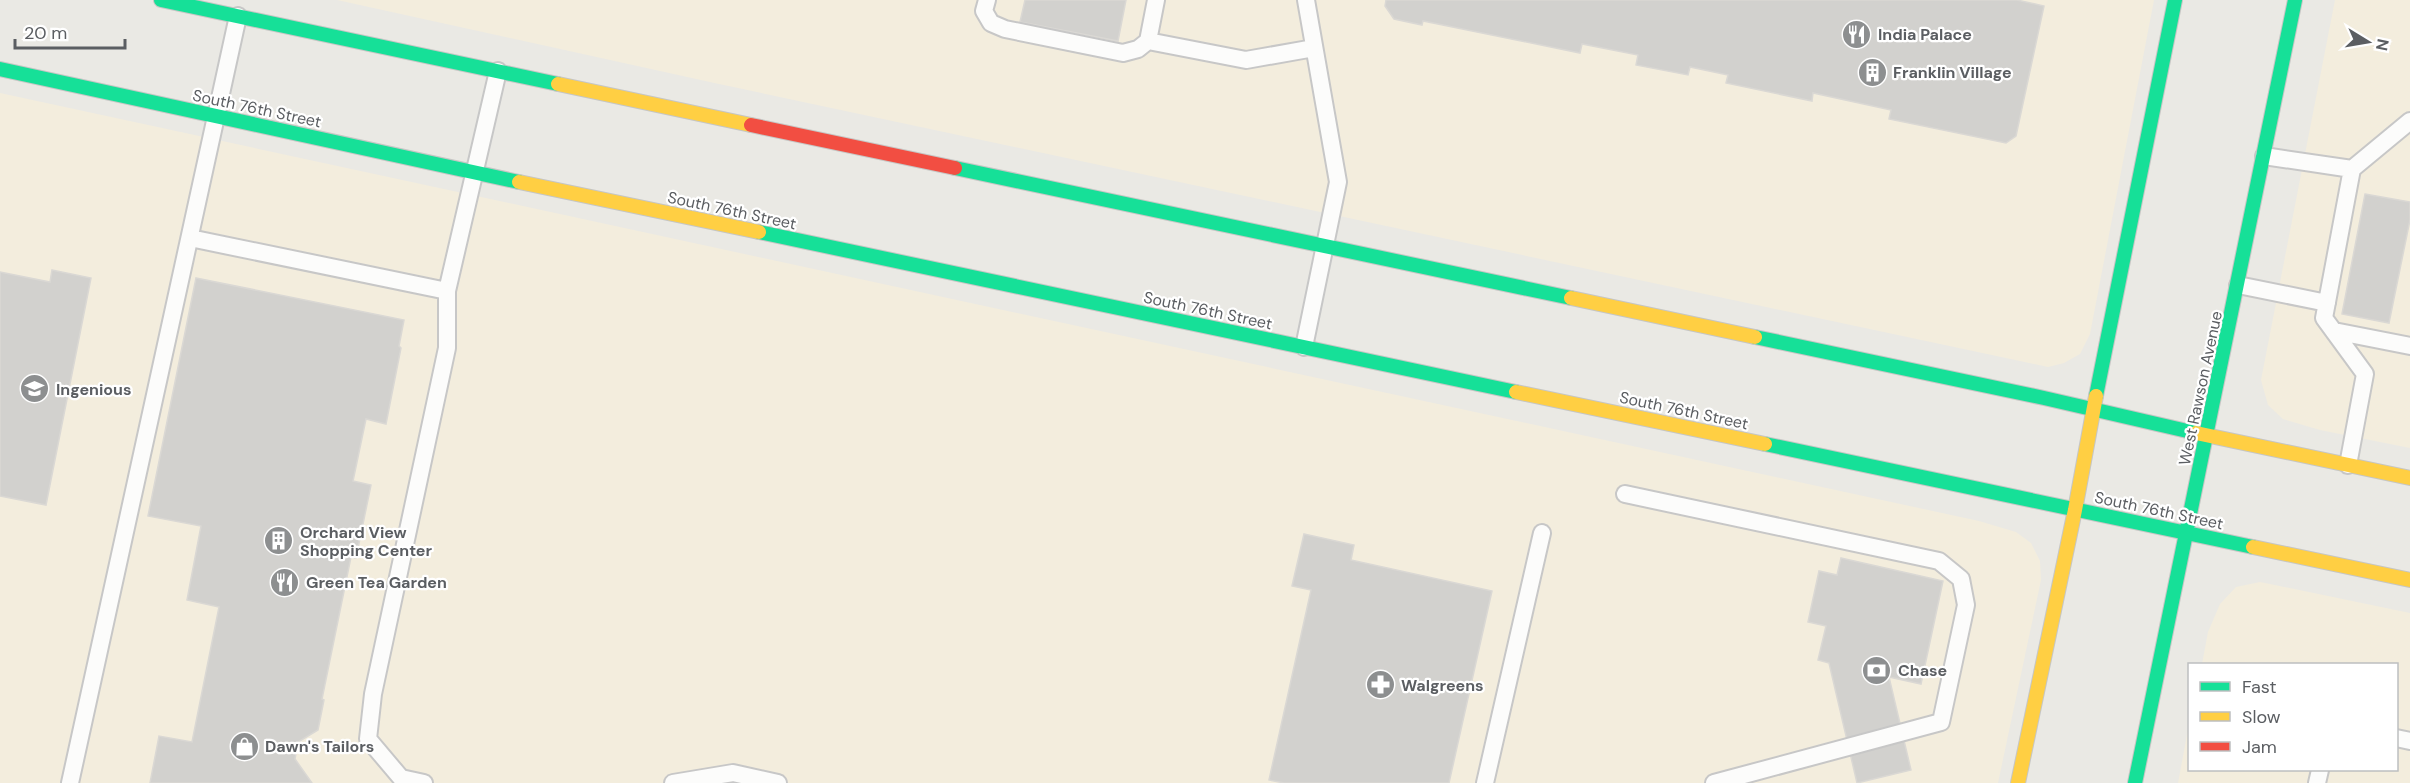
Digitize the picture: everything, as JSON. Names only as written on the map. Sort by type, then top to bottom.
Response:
[{"type":"main road","points":[[161,0],[2410,478]]},
{"type":"main road","points":[[2018,783],[2075,510],[2175,0]]},
{"type":"main road","name":"West Rawson Avenue","points":[[2135,783],[2295,0]]},
{"type":"main road","name":"South 76th Street","points":[[0,69],[473,172],[2410,580]]},
{"type":"lane","points":[[987,0],[984,10],[991,23],[1005,29],[1123,52],[1138,49],[1148,41],[1156,0]]},
{"type":"lane","points":[[1304,347],[1338,182],[1306,0]]},
{"type":"lane","points":[[70,783],[238,16]]},
{"type":"lane","points":[[1148,41],[1246,60],[1314,48]]},
{"type":"lane","points":[[424,783],[401,778],[368,739],[373,694],[447,348],[447,291],[498,71]]},
{"type":"lane","points":[[2348,465],[2365,374],[2324,318],[2352,169],[2410,121]]},
{"type":"lane","points":[[2264,156],[2352,169]]},
{"type":"lane","points":[[190,238],[447,291]]},
{"type":"lane","points":[[2238,285],[2327,303]]},
{"type":"lane","points":[[2334,331],[2410,346]]},
{"type":"lane","points":[[1625,494],[1939,561],[1961,579],[1966,605],[1941,722],[1714,783]]},
{"type":"lane","points":[[1485,783],[1542,533]]},
{"type":"lane","points":[[674,783],[732,773],[778,783]]},
{"type":"shaded area","points":[[337,0],[2154,0],[2090,334],[2080,354],[2064,363],[2048,367],[719,84]]},
{"type":"shaded area","points":[[2335,0],[2410,0],[2410,448],[2320,430],[2283,419],[2268,405],[2261,380]]},
{"type":"shaded area","points":[[0,93],[1979,521],[2016,532],[2031,543],[2040,561],[2041,580],[1998,783],[0,783]]},
{"type":"shaded area","points":[[2260,582],[2410,613],[2410,783],[2178,783],[2188,729],[2188,771],[2398,771],[2398,663],[2202,663],[2208,632],[2220,604],[2236,587]]},
{"type":"building","points":[[1025,0],[1126,0],[1118,41],[1020,22]]},
{"type":"building","name":"Franklin Village","points":[[1386,0],[2017,0],[2044,6],[2016,136],[2006,143],[1889,119],[1891,110],[1813,93],[1812,101],[1726,83],[1728,75],[1690,67],[1688,75],[1636,65],[1638,55],[1582,44],[1580,53],[1423,21],[1422,25],[1394,19],[1385,6]]},
{"type":"building","points":[[2365,194],[2410,202],[2410,220],[2389,323],[2342,314]]},
{"type":"building","name":"Ingenious","points":[[52,270],[91,278],[46,505],[0,496],[0,272],[50,282]]},
{"type":"building","name":"Orchard View Shopping Center","points":[[196,278],[404,320],[399,346],[401,348],[386,424],[366,419],[353,481],[371,485],[356,558],[351,557],[322,699],[324,700],[318,730],[298,742],[295,759],[312,783],[150,783],[159,736],[192,742],[219,607],[187,600],[201,526],[148,516]]},
{"type":"building","name":"Walgreens","points":[[1304,534],[1354,545],[1351,560],[1492,591],[1449,783],[1284,783],[1269,780],[1311,590],[1292,586]]},
{"type":"building","name":"Chase","points":[[1841,558],[1943,581],[1921,684],[1889,677],[1911,770],[1857,783],[1829,663],[1818,660],[1826,626],[1808,622],[1819,571],[1837,575]]},
{"type":"traffic: fast","points":[[161,0],[558,84]]},
{"type":"traffic: fast","points":[[2096,396],[2175,0]]},
{"type":"traffic: fast","points":[[2135,783],[2295,0]]},
{"type":"traffic: fast","points":[[0,69],[519,182]]},
{"type":"traffic: fast","points":[[955,168],[1571,298]]},
{"type":"traffic: fast","points":[[759,232],[1516,392]]},
{"type":"traffic: fast","points":[[1755,337],[2044,398],[2196,433]]},
{"type":"traffic: fast","points":[[1765,444],[2253,547]]},
{"type":"traffic: slow","points":[[558,84],[751,125]]},
{"type":"traffic: slow","points":[[519,182],[759,232]]},
{"type":"traffic: slow","points":[[1571,298],[1755,337]]},
{"type":"traffic: slow","points":[[1516,392],[1765,444]]},
{"type":"traffic: slow","points":[[2018,783],[2075,510],[2096,396]]},
{"type":"traffic: slow","points":[[2196,433],[2410,478]]},
{"type":"traffic: slow","points":[[2253,547],[2410,580]]},
{"type":"traffic: jam","points":[[751,125],[955,168]]},
{"type":"place","name":"India Palace","points":[[1857,34]]},
{"type":"place","name":"Franklin Village","points":[[1872,72]]},
{"type":"place","name":"Ingenious","points":[[35,389]]},
{"type":"place","name":"Orchard View Shopping Center","points":[[279,541]]},
{"type":"place","name":"Green Tea Garden","points":[[285,582]]},
{"type":"place","name":"Chase","points":[[1877,670]]},
{"type":"place","name":"Walgreens","points":[[1380,685]]},
{"type":"place","name":"Dawn's Tailors","points":[[244,746]]}]
